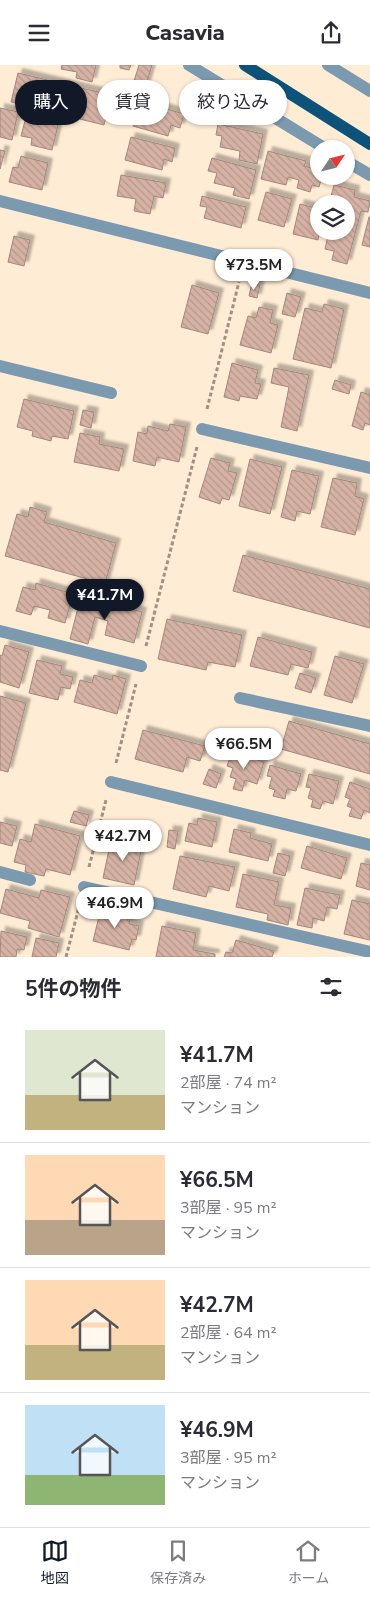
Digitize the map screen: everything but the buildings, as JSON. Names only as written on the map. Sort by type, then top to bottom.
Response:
[{"type":"main road","points":[[245,65],[370,144]]},
{"type":"street","points":[[189,65],[311,140]]},
{"type":"street","points":[[328,65],[370,91]]},
{"type":"street","points":[[355,166],[370,175]]},
{"type":"street","points":[[0,201],[370,293]]},
{"type":"street","points":[[0,366],[111,393]]},
{"type":"street","points":[[202,429],[370,468]]},
{"type":"street","points":[[0,631],[141,666]]},
{"type":"street","points":[[240,698],[370,726]]},
{"type":"street","points":[[111,782],[370,845]]},
{"type":"street","points":[[0,872],[30,880]]},
{"type":"street","points":[[84,887],[370,952]]},
{"type":"path","points":[[66,957],[244,262]]}]
